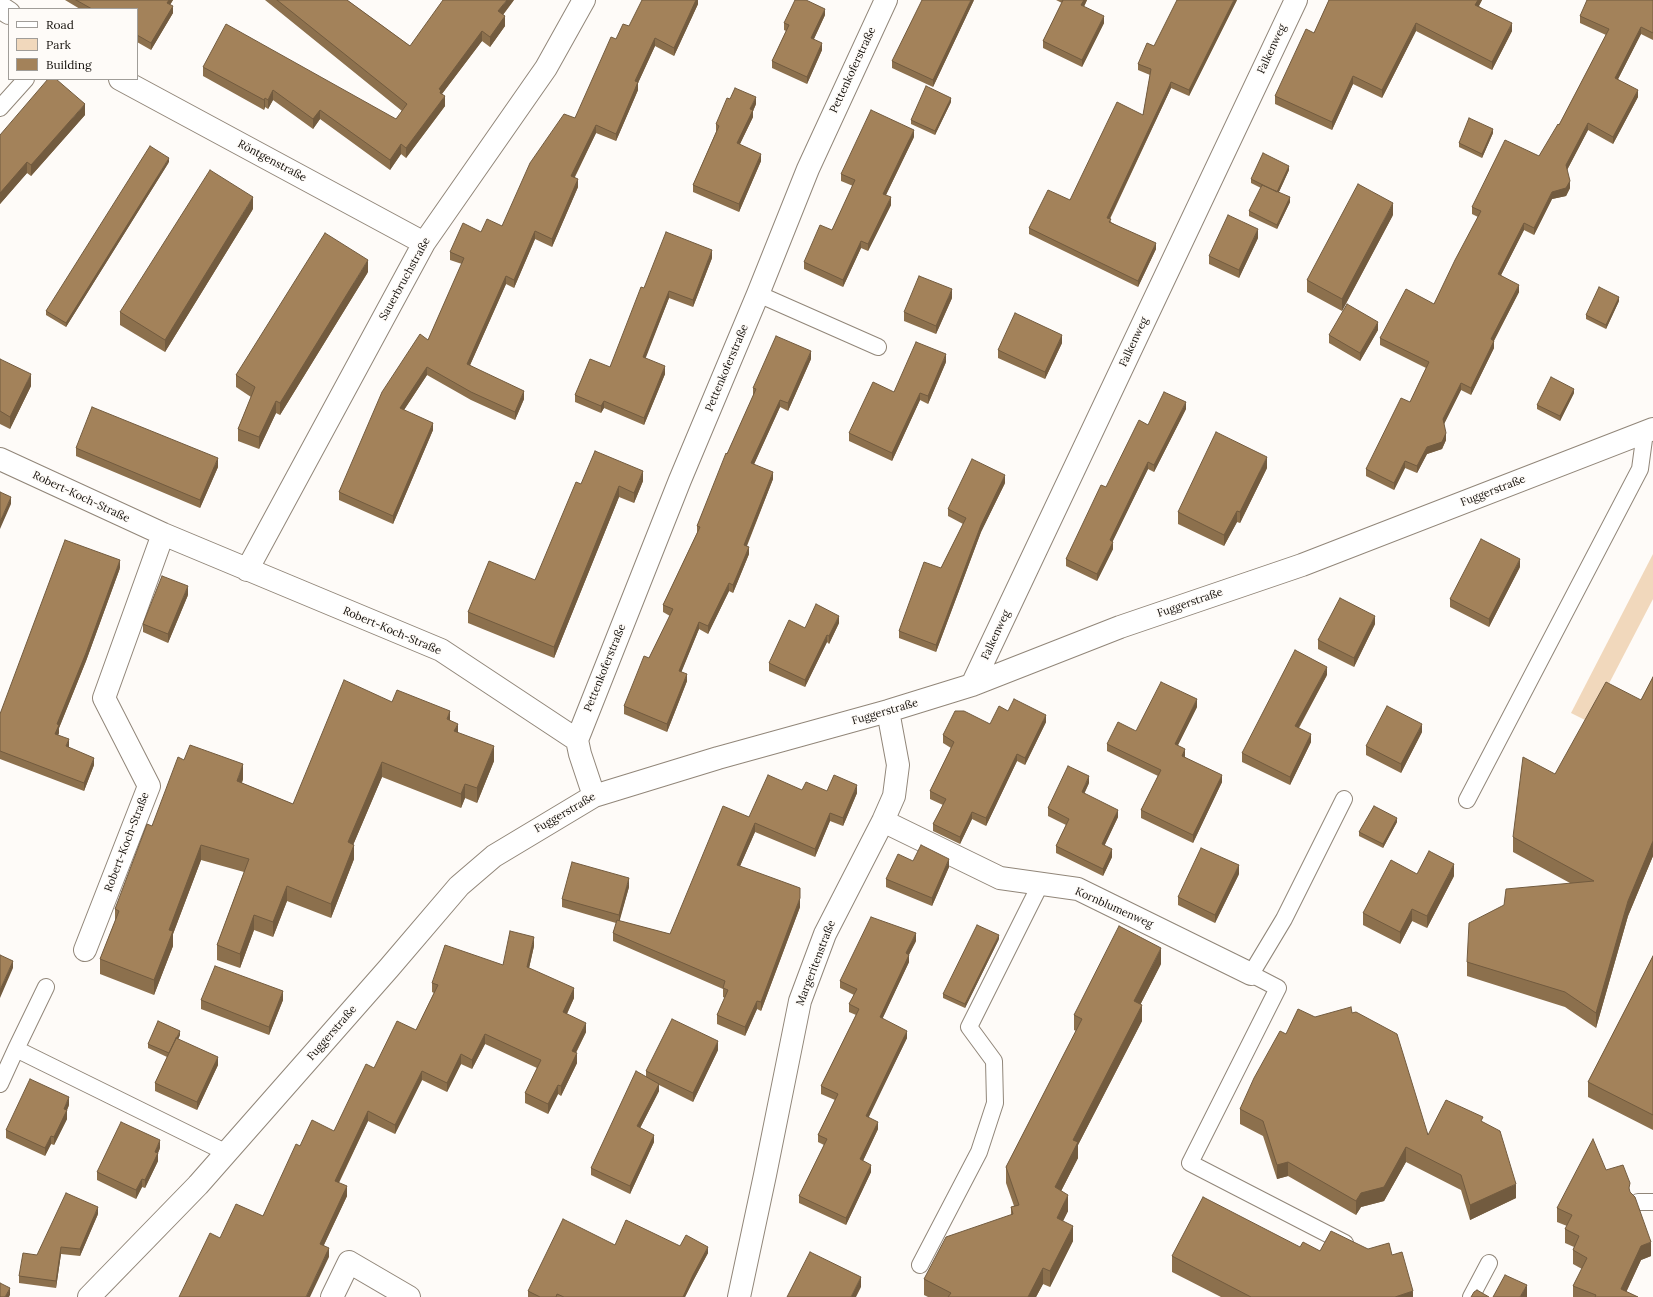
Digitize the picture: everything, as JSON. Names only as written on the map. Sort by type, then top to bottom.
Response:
[{"type":"street","name":"Sauerbruchstraße","points":[[247,570],[424,243],[546,68],[584,0]]},
{"type":"street","name":"Pettenkoferstraße","points":[[577,740],[680,480],[758,294],[808,169],[886,0]]},
{"type":"street","name":"Falkenweg","points":[[972,685],[1296,0]]},
{"type":"street","name":"Röntgenstraße","points":[[122,80],[424,243]]},
{"type":"street","name":"Fuggerstraße","points":[[89,1297],[198,1185],[459,886],[494,856],[594,796],[718,758],[888,711],[972,685],[1120,627],[1302,565],[1649,431]]},
{"type":"street","name":"Robert-Koch-Straße","points":[[0,459],[163,534],[441,650],[577,740]]},
{"type":"street","name":"Robert-Koch-Straße","points":[[85,950],[149,786],[104,698],[163,534]]},
{"type":"street","name":"Margeritenstraße","points":[[739,1297],[764,1183],[800,1001],[825,934],[883,821],[894,796],[898,765],[888,711]]},
{"type":"street","points":[[577,740],[594,796]]},
{"type":"street","name":"Kornblumenweg","points":[[883,821],[1000,878],[1040,885],[1078,889],[1251,974]]},
{"type":"street","points":[[332,1297],[349,1262],[409,1297]]},
{"type":"lane","points":[[0,108],[25,80]]},
{"type":"lane","points":[[758,294],[878,347]]},
{"type":"lane","points":[[1466,800],[1640,469],[1649,431]]},
{"type":"lane","points":[[1344,799],[1284,919],[1251,974],[1278,988],[1190,1163],[1345,1243]]},
{"type":"lane","points":[[920,1265],[979,1152],[994,1103],[994,1061],[969,1027],[1040,885]]},
{"type":"lane","points":[[0,1084],[46,987]]},
{"type":"lane","points":[[16,1049],[227,1152]]},
{"type":"lane","points":[[1471,1297],[1489,1263]]},
{"type":"green space","points":[[1653,554],[1653,599],[1589,722],[1571,713]]},
{"type":"building","points":[[76,0],[169,0],[167,3],[173,6],[151,43],[138,36],[138,8],[90,8]]},
{"type":"building","points":[[277,0],[347,0],[410,46],[443,0],[507,0],[498,11],[505,16],[490,37],[482,31],[439,89],[441,90],[440,93],[445,96],[406,148],[401,144],[390,160],[320,110],[313,119],[273,90],[268,100],[265,98],[264,100],[203,67],[226,24],[396,119],[407,104]]},
{"type":"building","points":[[642,0],[696,0],[674,48],[655,38],[635,81],[638,82],[616,134],[596,125],[571,176],[578,179],[552,239],[535,231],[514,280],[506,276],[467,364],[524,391],[515,412],[471,392],[427,367],[400,408],[433,423],[393,516],[339,492],[382,392],[420,334],[428,340],[464,258],[450,252],[463,223],[481,232],[487,219],[502,226],[530,163],[564,114],[575,118],[611,37],[616,39],[623,24],[629,26]]},
{"type":"building","points":[[795,0],[806,0],[825,9],[811,38],[822,43],[807,77],[772,61],[789,25],[784,23]]},
{"type":"building","points":[[922,0],[971,0],[933,80],[892,61]]},
{"type":"building","points":[[1063,0],[1084,0],[1081,5],[1104,16],[1082,60],[1043,41]]},
{"type":"building","points":[[1177,0],[1234,0],[1189,90],[1171,82],[1107,218],[1111,219],[1109,222],[1156,243],[1138,281],[1029,228],[1048,190],[1070,200],[1117,102],[1143,115],[1151,69],[1138,64],[1147,43],[1154,46]]},
{"type":"building","points":[[1329,0],[1478,0],[1475,5],[1512,23],[1492,62],[1416,23],[1382,90],[1353,76],[1332,122],[1275,96],[1306,29],[1314,33]]},
{"type":"building","points":[[1587,0],[1653,0],[1653,33],[1641,27],[1615,78],[1638,90],[1613,137],[1588,123],[1566,165],[1570,181],[1566,188],[1552,192],[1534,228],[1524,223],[1498,274],[1519,285],[1491,339],[1494,341],[1471,388],[1461,383],[1443,419],[1446,433],[1442,442],[1427,447],[1417,466],[1405,461],[1394,483],[1366,469],[1401,398],[1410,402],[1429,362],[1380,338],[1406,289],[1434,304],[1481,211],[1472,207],[1505,140],[1539,156],[1558,124],[1559,125],[1609,29],[1580,16]]},
{"type":"building","points":[[47,80],[57,80],[85,104],[31,165],[27,162],[0,193],[0,135]]},
{"type":"building","points":[[926,86],[951,98],[935,131],[911,120]]},
{"type":"building","points":[[735,88],[756,97],[750,109],[753,110],[737,143],[761,154],[739,204],[693,185],[719,126],[716,124],[727,98],[730,99]]},
{"type":"building","points":[[871,110],[914,130],[883,194],[891,197],[868,244],[861,241],[843,280],[804,262],[820,225],[832,230],[855,180],[841,174]]},
{"type":"building","points":[[1469,118],[1493,129],[1482,154],[1459,143]]},
{"type":"building","points":[[150,146],[169,158],[66,323],[46,311]]},
{"type":"building","points":[[1263,153],[1289,166],[1277,192],[1251,179]]},
{"type":"building","points":[[210,170],[253,197],[165,340],[120,312]]},
{"type":"building","points":[[1358,184],[1393,203],[1342,299],[1307,280]]},
{"type":"building","points":[[1262,185],[1290,197],[1277,225],[1249,211]]},
{"type":"building","points":[[1228,215],[1258,229],[1239,270],[1209,256]]},
{"type":"building","points":[[666,232],[712,250],[693,300],[669,291],[643,357],[665,366],[644,418],[604,401],[601,406],[575,395],[590,359],[610,367],[641,287],[644,288]]},
{"type":"building","points":[[325,233],[368,260],[280,403],[276,401],[259,437],[238,429],[255,387],[236,375]]},
{"type":"building","points":[[919,276],[952,289],[936,326],[904,312]]},
{"type":"building","points":[[1599,287],[1619,297],[1606,325],[1586,315]]},
{"type":"building","points":[[1347,304],[1378,322],[1360,353],[1329,335]]},
{"type":"building","points":[[1015,313],[1062,335],[1045,372],[998,350]]},
{"type":"building","points":[[776,336],[811,351],[788,403],[780,400],[751,463],[773,472],[744,545],[749,547],[733,585],[729,583],[708,626],[699,622],[679,671],[687,674],[667,724],[624,706],[644,656],[649,658],[673,609],[663,605],[700,527],[697,526],[726,453],[727,454],[756,389],[753,388]]},
{"type":"building","points":[[916,342],[946,354],[928,396],[920,393],[892,453],[849,433],[873,382],[894,392]]},
{"type":"building","points":[[0,359],[31,374],[10,417],[0,411]]},
{"type":"building","points":[[1551,377],[1574,389],[1560,416],[1537,405]]},
{"type":"building","points":[[1164,392],[1186,402],[1154,465],[1148,462],[1110,540],[1113,542],[1097,574],[1066,559],[1101,485],[1106,487],[1139,420],[1148,425]]},
{"type":"building","points":[[92,407],[218,458],[200,500],[76,448]]},
{"type":"building","points":[[1216,432],[1267,457],[1240,512],[1237,511],[1224,535],[1178,512]]},
{"type":"building","points":[[595,451],[643,471],[634,493],[619,486],[554,647],[468,612],[489,561],[535,580],[576,482],[581,484]]},
{"type":"building","points":[[972,459],[1005,475],[981,525],[936,645],[899,631],[924,562],[941,568],[966,518],[948,509]]},
{"type":"building","points":[[0,492],[11,497],[0,522]]},
{"type":"building","points":[[1481,539],[1520,559],[1489,619],[1450,599]]},
{"type":"building","points":[[65,540],[120,560],[86,653],[57,724],[59,725],[55,734],[69,739],[66,746],[94,758],[84,783],[0,751],[0,714]]},
{"type":"building","points":[[162,576],[188,586],[168,634],[143,624]]},
{"type":"building","points":[[1340,598],[1375,616],[1354,658],[1318,640]]},
{"type":"building","points":[[816,604],[839,616],[829,636],[827,635],[805,680],[769,663],[789,620],[805,628]]},
{"type":"building","points":[[1295,650],[1327,667],[1295,726],[1311,734],[1290,777],[1242,753]]},
{"type":"building","points":[[1653,677],[1653,841],[1628,901],[1596,1013],[1565,992],[1467,962],[1469,923],[1504,905],[1506,889],[1594,881],[1513,837],[1523,757],[1555,774],[1606,682],[1641,700]]},
{"type":"building","points":[[344,680],[392,702],[397,690],[450,711],[447,719],[458,724],[454,731],[494,746],[477,788],[465,784],[461,794],[382,762],[348,842],[354,845],[331,904],[287,886],[273,922],[254,915],[240,954],[217,945],[249,859],[201,845],[169,930],[173,931],[154,980],[100,959],[119,911],[115,909],[147,824],[152,826],[178,757],[184,760],[190,745],[243,764],[237,781],[293,804]]},
{"type":"building","points":[[1161,682],[1197,699],[1175,744],[1185,749],[1182,756],[1222,775],[1193,835],[1141,810],[1161,770],[1107,744],[1118,722],[1136,731]]},
{"type":"building","points":[[1014,699],[1046,715],[1025,758],[1017,754],[986,818],[972,812],[960,837],[933,824],[946,799],[930,791],[954,742],[943,735],[955,711],[964,711],[990,724],[999,706],[1008,711]]},
{"type":"building","points":[[1387,706],[1422,724],[1401,764],[1366,746]]},
{"type":"building","points":[[1068,766],[1089,776],[1082,792],[1118,810],[1102,844],[1112,849],[1103,869],[1056,846],[1069,819],[1048,808]]},
{"type":"building","points":[[768,775],[802,790],[806,782],[827,791],[834,775],[857,785],[843,818],[830,813],[815,849],[755,823],[737,865],[800,888],[800,898],[761,1002],[757,1001],[745,1027],[717,1015],[728,990],[723,988],[725,981],[613,933],[617,920],[670,934],[723,806],[749,817]]},
{"type":"building","points":[[1374,806],[1397,818],[1383,844],[1359,832]]},
{"type":"building","points":[[921,845],[949,859],[932,898],[886,879],[898,854],[913,861]]},
{"type":"building","points":[[1201,848],[1239,865],[1215,915],[1178,897]]},
{"type":"building","points":[[1429,851],[1454,864],[1427,916],[1412,909],[1400,932],[1363,913],[1391,860],[1417,874]]},
{"type":"building","points":[[572,862],[629,878],[619,915],[562,899]]},
{"type":"building","points":[[871,917],[916,933],[906,953],[909,955],[880,1017],[907,1031],[866,1116],[878,1122],[860,1159],[871,1165],[846,1218],[799,1196],[827,1139],[818,1135],[838,1094],[821,1086],[859,1009],[849,1004],[857,989],[840,981]]},
{"type":"building","points":[[977,925],[999,935],[965,1004],[943,994]]},
{"type":"building","points":[[1119,926],[1161,948],[1134,1001],[1142,1005],[1073,1140],[1078,1142],[1055,1187],[1068,1195],[1057,1218],[1073,1226],[1050,1271],[1043,1268],[1028,1297],[948,1297],[951,1293],[924,1279],[946,1237],[1013,1214],[1011,1207],[1019,1205],[1006,1167],[1082,1019],[1074,1015]]},
{"type":"building","points":[[510,931],[534,937],[527,967],[574,988],[563,1012],[586,1023],[572,1051],[577,1053],[561,1086],[558,1085],[548,1104],[525,1093],[541,1060],[485,1034],[472,1060],[461,1054],[447,1083],[422,1071],[395,1125],[368,1111],[335,1181],[347,1186],[320,1244],[329,1248],[306,1297],[179,1297],[210,1233],[220,1238],[236,1204],[263,1216],[296,1144],[300,1146],[312,1120],[334,1131],[366,1064],[374,1068],[397,1021],[416,1030],[438,985],[432,983],[445,945],[503,965]]},
{"type":"building","points":[[0,955],[13,961],[0,990]]},
{"type":"building","points":[[1653,956],[1653,1115],[1588,1082]]},
{"type":"building","points":[[215,966],[283,991],[269,1027],[201,1000]]},
{"type":"building","points":[[1351,1007],[1352,1013],[1356,1012],[1397,1034],[1428,1135],[1446,1100],[1483,1117],[1481,1121],[1500,1131],[1516,1184],[1470,1205],[1461,1175],[1406,1147],[1384,1187],[1361,1193],[1356,1201],[1288,1162],[1277,1165],[1263,1121],[1240,1109],[1254,1078],[1280,1031],[1286,1034],[1298,1009],[1315,1017]]},
{"type":"building","points":[[672,1019],[718,1041],[693,1093],[646,1071]]},
{"type":"building","points":[[158,1021],[180,1031],[169,1053],[148,1044]]},
{"type":"building","points":[[176,1038],[218,1057],[197,1102],[155,1083]]},
{"type":"building","points":[[636,1071],[659,1084],[637,1126],[654,1135],[630,1186],[591,1168]]},
{"type":"building","points":[[30,1079],[69,1097],[64,1109],[67,1110],[54,1137],[51,1136],[45,1148],[6,1130]]},
{"type":"building","points":[[121,1122],[160,1140],[155,1152],[158,1153],[145,1180],[142,1179],[136,1190],[97,1172]]},
{"type":"building","points":[[1593,1139],[1606,1170],[1623,1165],[1630,1183],[1630,1192],[1635,1197],[1651,1242],[1641,1246],[1621,1289],[1638,1297],[1595,1297],[1596,1295],[1573,1286],[1587,1258],[1573,1250],[1579,1236],[1565,1229],[1572,1215],[1557,1208]]},
{"type":"building","points":[[66,1193],[98,1207],[80,1249],[61,1247],[56,1281],[19,1276],[23,1253],[37,1255]]},
{"type":"building","points":[[1203,1197],[1300,1247],[1303,1242],[1320,1251],[1331,1231],[1368,1249],[1389,1243],[1392,1255],[1402,1252],[1413,1291],[1395,1297],[1251,1297],[1172,1256]]},
{"type":"building","points":[[563,1219],[615,1245],[626,1220],[680,1246],[686,1235],[708,1247],[683,1297],[564,1297],[557,1294],[556,1297],[540,1297],[528,1291]]},
{"type":"building","points":[[810,1252],[861,1277],[851,1297],[787,1297]]},
{"type":"building","points":[[1505,1275],[1527,1285],[1520,1297],[1493,1297]]},
{"type":"building","points":[[0,1283],[10,1288],[5,1297],[0,1297]]},
{"type":"building","points":[[1477,1290],[1489,1297],[1471,1297]]}]
